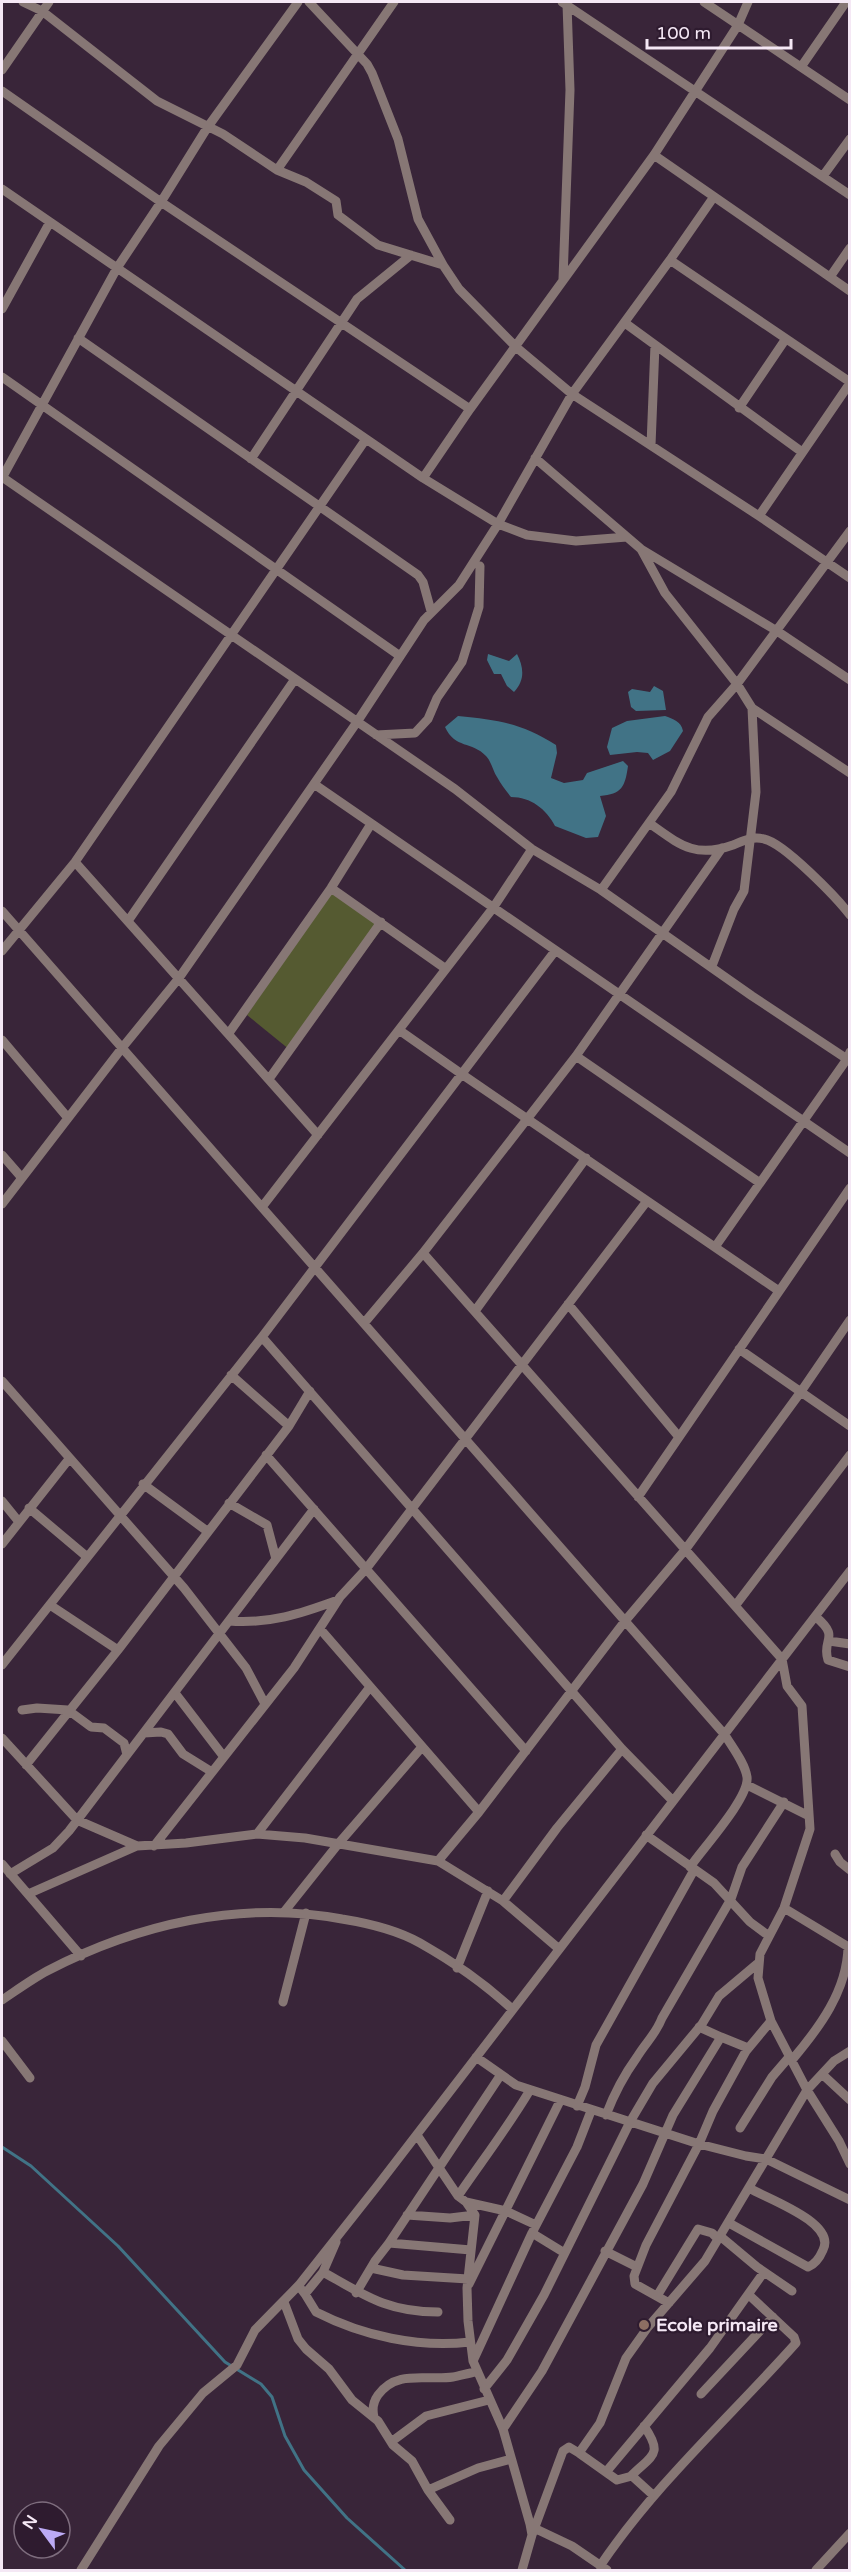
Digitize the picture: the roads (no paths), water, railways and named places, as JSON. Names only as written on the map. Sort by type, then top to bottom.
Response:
[{"type":"street","points":[[23,2],[42,11],[157,101],[223,134],[277,170],[306,182],[336,201],[338,215],[378,245],[443,265]]},
{"type":"street","points":[[2,70],[49,2]]},
{"type":"street","points":[[298,2],[207,128],[117,268],[2,478],[455,789],[532,849],[601,890],[752,996],[849,1057],[715,1247]]},
{"type":"street","points":[[309,2],[367,64],[381,90],[398,139],[418,219],[459,289],[516,347],[572,394],[759,516],[849,578]]},
{"type":"street","points":[[277,170],[394,2]]},
{"type":"street","points":[[704,2],[849,100]]},
{"type":"street","points":[[423,478],[470,409],[654,155],[738,25],[747,2]]},
{"type":"street","points":[[801,67],[846,2]]},
{"type":"street","points":[[566,3],[849,195]]},
{"type":"street","points":[[563,279],[570,90],[566,3]]},
{"type":"street","points":[[2,91],[161,202],[470,409]]},
{"type":"street","points":[[823,176],[849,140]]},
{"type":"street","points":[[654,155],[849,291]]},
{"type":"street","points":[[2,189],[296,389],[366,440],[498,524],[527,535],[576,541],[627,537]]},
{"type":"street","points":[[2,1204],[179,978],[357,722],[431,611],[459,585],[498,524],[572,394],[713,198]]},
{"type":"street","points":[[2,309],[50,222]]},
{"type":"street","points":[[830,277],[849,248]]},
{"type":"street","points":[[251,459],[340,322],[362,294],[411,255]]},
{"type":"street","points":[[670,260],[849,383],[759,516]]},
{"type":"street","points":[[625,322],[802,452]]},
{"type":"street","points":[[78,338],[418,575],[423,582],[431,611]]},
{"type":"street","points":[[740,408],[785,340]]},
{"type":"street","points":[[651,445],[655,345]]},
{"type":"street","points":[[2,377],[400,656]]},
{"type":"street","points":[[2,951],[75,862],[366,440]]},
{"type":"street","points":[[535,458],[641,549],[777,631],[849,680]]},
{"type":"street","points":[[601,890],[684,769],[708,717],[737,684],[849,531]]},
{"type":"street","points":[[641,549],[665,593],[737,684],[752,708],[849,773]]},
{"type":"street","points":[[376,735],[414,733],[419,731],[428,719],[437,698],[462,662],[478,607],[480,566]]},
{"type":"street","points":[[128,921],[295,680]]},
{"type":"street","points":[[712,966],[734,909],[744,891],[756,792],[752,708]]},
{"type":"street","points":[[314,784],[619,996],[714,1058],[849,1154]]},
{"type":"street","points":[[649,823],[686,848],[701,851],[722,848],[751,838],[772,842],[838,899],[849,915]]},
{"type":"street","points":[[229,1033],[331,888],[371,824]]},
{"type":"street","points":[[364,1322],[423,1253],[576,1056],[722,848]]},
{"type":"street","points":[[262,1207],[493,908],[532,849]]},
{"type":"street","points":[[75,862],[318,1135]]},
{"type":"street","points":[[331,888],[446,969]]},
{"type":"street","points":[[2,911],[725,1735],[746,1772],[747,1785],[740,1799],[692,1868],[596,2045],[585,2087],[577,2106]]},
{"type":"street","points":[[269,1079],[381,922]]},
{"type":"street","points":[[2,1665],[118,1515],[262,1337],[463,1076],[555,951]]},
{"type":"street","points":[[399,1030],[779,1291]]},
{"type":"street","points":[[2,1040],[68,1118]]},
{"type":"street","points":[[576,1056],[760,1183]]},
{"type":"street","points":[[2,1155],[22,1178]]},
{"type":"street","points":[[475,1311],[586,1158]]},
{"type":"street","points":[[638,1497],[849,1188]]},
{"type":"street","points":[[154,1846],[321,1630],[338,1600],[366,1569],[647,1201]]},
{"type":"street","points":[[423,1253],[782,1659],[787,1686],[802,1706],[809,1816],[808,1839],[784,1908],[757,1964],[719,1996],[699,2026],[665,2066],[630,2122],[563,2252],[544,2295],[513,2351],[484,2389]]},
{"type":"street","points":[[568,1304],[680,1437]]},
{"type":"street","points":[[438,1861],[479,1812],[625,1621],[685,1550],[800,1393],[849,1320]]},
{"type":"street","points":[[262,1337],[622,1749],[672,1800]]},
{"type":"street","points":[[739,1349],[849,1426]]},
{"type":"street","points":[[231,1375],[289,1426]]},
{"type":"street","points":[[2,1381],[174,1577],[220,1633],[246,1668],[265,1704]]},
{"type":"street","points":[[26,1765],[118,1650],[289,1426],[310,1391]]},
{"type":"street","points":[[266,1455],[526,1751]]},
{"type":"street","points":[[735,1606],[849,1455]]},
{"type":"street","points":[[2,1544],[69,1459]]},
{"type":"street","points":[[143,1484],[207,1531]]},
{"type":"street","points":[[2,1501],[19,1522]]},
{"type":"street","points":[[229,1503],[267,1525],[276,1559]]},
{"type":"street","points":[[29,1508],[86,1556]]},
{"type":"street","points":[[10,1874],[53,1848],[77,1820],[314,1509]]},
{"type":"street","points":[[81,2571],[159,2446],[203,2393],[237,2365],[255,2330],[299,2285],[417,2135],[672,1800],[845,1582],[849,1572]]},
{"type":"street","points":[[229,1621],[255,1623],[274,1620],[338,1600]]},
{"type":"street","points":[[50,1605],[118,1650]]},
{"type":"street","points":[[816,1617],[827,1626],[830,1634],[828,1660],[849,1667]]},
{"type":"street","points":[[321,1630],[479,1812]]},
{"type":"street","points":[[829,1641],[849,1644]]},
{"type":"street","points":[[257,1834],[370,1687]]},
{"type":"street","points":[[175,1693],[224,1756]]},
{"type":"street","points":[[22,1710],[37,1708],[68,1710],[91,1728],[104,1728],[124,1743],[127,1755]]},
{"type":"street","points":[[144,1733],[168,1734],[183,1754],[212,1772]]},
{"type":"street","points":[[2,1738],[77,1820],[136,1846],[257,1834],[339,1843],[438,1861],[503,1901],[558,1948]]},
{"type":"street","points":[[284,1912],[339,1843],[422,1747]]},
{"type":"street","points":[[503,1901],[557,1828],[622,1749]]},
{"type":"street","points":[[747,1785],[809,1816]]},
{"type":"street","points":[[606,2115],[621,2082],[660,2027],[662,2018],[731,1899],[737,1876],[784,1802]]},
{"type":"street","points":[[646,1835],[714,1883],[750,1922],[769,1936]]},
{"type":"street","points":[[28,1894],[136,1846]]},
{"type":"street","points":[[835,1854],[849,1870]]},
{"type":"street","points":[[2,1864],[81,1956]]},
{"type":"street","points":[[458,1968],[488,1891]]},
{"type":"street","points":[[740,2128],[772,2077],[791,2058],[837,1995],[846,1972],[849,1948],[784,1908]]},
{"type":"street","points":[[2,2000],[46,1971],[104,1945],[168,1924],[215,1916],[284,1912],[306,1913],[366,1923],[418,1942],[458,1968],[512,2009]]},
{"type":"street","points":[[283,2002],[306,1913]]},
{"type":"street","points":[[757,1964],[760,1992],[771,2021],[807,2090],[839,2140],[849,2164]]},
{"type":"street","points":[[669,2303],[635,2284],[633,2281],[637,2267],[645,2245],[699,2145],[713,2111],[748,2048],[771,2021]]},
{"type":"street","points":[[699,2026],[748,2048]]},
{"type":"street","points":[[503,2429],[542,2372],[643,2184],[673,2115],[721,2037]]},
{"type":"street","points":[[2,2041],[30,2078]]},
{"type":"street","points":[[579,2453],[600,2423],[626,2358],[648,2327],[705,2261],[807,2090],[834,2061],[849,2051]]},
{"type":"street","points":[[476,2057],[500,2076],[530,2090],[699,2145],[766,2159],[849,2200]]},
{"type":"street","points":[[822,2074],[849,2100]]},
{"type":"street","points":[[356,2293],[500,2076]]},
{"type":"street","points":[[458,2196],[486,2154],[508,2127],[530,2090]]},
{"type":"street","points":[[467,2284],[560,2101]]},
{"type":"street","points":[[473,2361],[534,2229],[577,2147],[591,2111]]},
{"type":"street","points":[[417,2135],[458,2196],[466,2202],[475,2215],[467,2284],[473,2361],[503,2429],[533,2532]]},
{"type":"street","points":[[729,2223],[808,2267],[814,2265],[823,2252],[826,2238],[820,2228],[801,2215],[749,2188]]},
{"type":"street","points":[[466,2202],[506,2211],[563,2252]]},
{"type":"street","points":[[406,2215],[450,2218],[475,2215]]},
{"type":"street","points":[[657,2296],[698,2229],[719,2237],[792,2291]]},
{"type":"street","points":[[305,2294],[322,2272],[339,2232]]},
{"type":"street","points":[[389,2243],[471,2250]]},
{"type":"street","points":[[605,2251],[637,2267]]},
{"type":"street","points":[[371,2268],[403,2276],[467,2284]]},
{"type":"street","points":[[322,2272],[356,2293],[389,2306],[438,2312]]},
{"type":"street","points":[[606,2472],[710,2348],[764,2272]]},
{"type":"street","points":[[299,2285],[313,2309],[319,2314],[385,2337],[429,2344],[470,2342]]},
{"type":"street","points":[[533,2532],[561,2540],[603,2568],[633,2521],[680,2469],[695,2448],[738,2407],[796,2343],[796,2339],[749,2295]]},
{"type":"street","points":[[284,2302],[295,2333],[306,2349],[329,2369],[357,2406],[374,2417]]},
{"type":"street","points":[[701,2394],[772,2317]]},
{"type":"street","points":[[450,2520],[428,2490],[412,2461],[391,2442],[372,2411],[375,2399],[387,2385],[398,2378],[452,2377],[476,2372]]},
{"type":"street","points":[[391,2442],[426,2416],[489,2400]]},
{"type":"street","points":[[522,2571],[533,2532],[563,2451],[569,2446],[619,2480],[631,2476],[654,2452],[654,2441],[644,2426]]},
{"type":"street","points":[[428,2490],[478,2468],[511,2459]]},
{"type":"street","points":[[631,2476],[654,2496]]},
{"type":"street","points":[[816,2571],[849,2532]]},
{"type":"water","points":[[488,654],[509,661],[517,654],[521,664],[522,678],[514,692],[507,686],[501,674],[494,674],[487,660]]},
{"type":"water","points":[[654,686],[663,691],[666,710],[636,711],[631,707],[628,692],[632,689],[650,692]]},
{"type":"water","points":[[458,716],[520,727],[556,745],[557,753],[551,778],[564,783],[583,780],[587,773],[623,761],[628,766],[624,784],[618,791],[600,796],[606,816],[598,837],[586,838],[555,826],[537,805],[525,799],[511,797],[486,756],[449,734],[445,727]]},
{"type":"water","points":[[665,716],[679,723],[683,731],[670,751],[653,760],[648,753],[610,755],[607,747],[612,728],[627,721]]},
{"type":"waterway","points":[[2,2147],[31,2166],[118,2246],[225,2362],[261,2384],[272,2397],[285,2436],[304,2470],[347,2518],[405,2570]]},
{"type":"place","name":"Ecole primaire","points":[[644,2325]]}]
